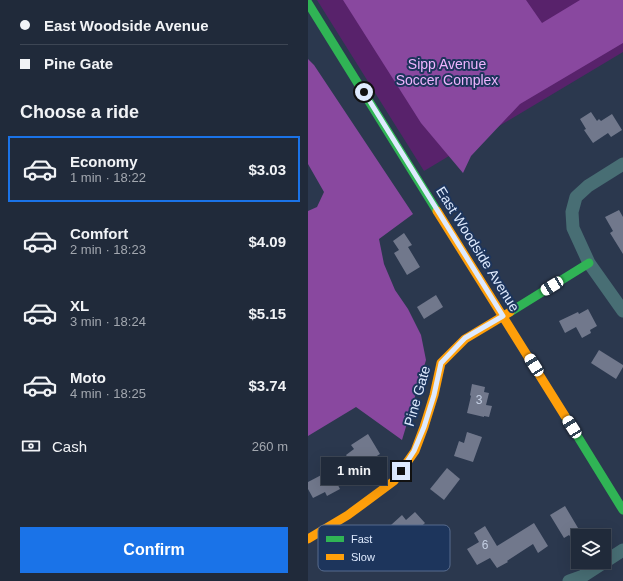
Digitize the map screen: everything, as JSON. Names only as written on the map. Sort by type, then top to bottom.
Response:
[{"type":"main road","name":"East Woodside Avenue","points":[[308,3],[623,510]]},
{"type":"main road","name":"Pine Gate","points":[[330,525],[394,481],[414,451],[422,433],[434,395],[441,363],[465,338],[589,263]]},
{"type":"main road","name":"Pine Gate","points":[[308,539],[318,533]]},
{"type":"street","points":[[623,164],[588,186],[576,197],[572,212],[573,228],[589,263],[623,311]]},
{"type":"street","points":[[569,581],[583,576],[623,550]]},
{"type":"green space","name":"Sipp Avenue Soccer Complex","points":[[317,0],[623,0],[623,52],[424,171]]},
{"type":"green space","name":"Sipp Avenue Soccer Complex","points":[[343,0],[526,0],[542,23],[580,0],[623,0],[623,43],[520,104],[471,156],[463,173],[421,123]]},
{"type":"green space","points":[[308,59],[314,65],[413,214],[379,239],[384,264],[395,290],[408,309],[421,335],[426,360],[402,440],[356,407],[308,436],[308,211],[317,207],[324,192],[308,164]]},
{"type":"building","points":[[591,112],[597,121],[599,119],[601,121],[612,114],[622,130],[611,137],[608,133],[593,143],[584,130],[586,129],[580,119]]},
{"type":"building","points":[[619,210],[623,217],[623,254],[610,233],[613,231],[605,217]]},
{"type":"building","points":[[404,233],[412,245],[408,247],[420,267],[407,275],[394,253],[399,250],[393,241]]},
{"type":"building","points":[[436,295],[443,307],[424,319],[417,307]]},
{"type":"building","points":[[588,309],[597,326],[590,330],[591,333],[582,338],[576,327],[565,333],[559,321]]},
{"type":"building","points":[[599,350],[623,365],[616,379],[591,363]]},
{"type":"building","points":[[472,384],[485,387],[484,392],[489,393],[486,405],[492,406],[489,417],[467,413]]},
{"type":"building","points":[[467,432],[482,437],[473,462],[454,456],[459,441],[464,443]]},
{"type":"building","points":[[368,434],[380,454],[359,467],[358,465],[355,467],[346,455],[354,449],[351,445]]},
{"type":"building","points":[[447,468],[460,479],[444,500],[430,489]]},
{"type":"building","points":[[329,471],[340,489],[327,496],[325,492],[313,498],[308,489],[308,482]]},
{"type":"building","points":[[565,506],[579,529],[571,529],[571,538],[569,535],[564,538],[550,515]]},
{"type":"building","points":[[415,512],[425,523],[423,525],[391,525],[402,515],[406,520]]},
{"type":"building","points":[[534,523],[548,546],[538,553],[533,544],[497,568],[490,558],[477,565],[467,549],[479,542],[474,533],[485,526],[497,546]]},
{"type":"traffic: fast","points":[[308,3],[437,211]]},
{"type":"traffic: fast","points":[[510,312],[589,263]]},
{"type":"traffic: fast","points":[[565,416],[623,510]]},
{"type":"traffic: slow","points":[[437,211],[565,416]]},
{"type":"traffic: slow","points":[[331,525],[348,515],[394,481],[415,451],[434,395],[441,363],[465,339],[510,312]]},
{"type":"traffic: slow","points":[[308,539],[318,533]]},
{"type":"route","points":[[364,92],[503,316],[465,338],[441,363],[434,395],[424,427],[414,451],[401,471]]}]
